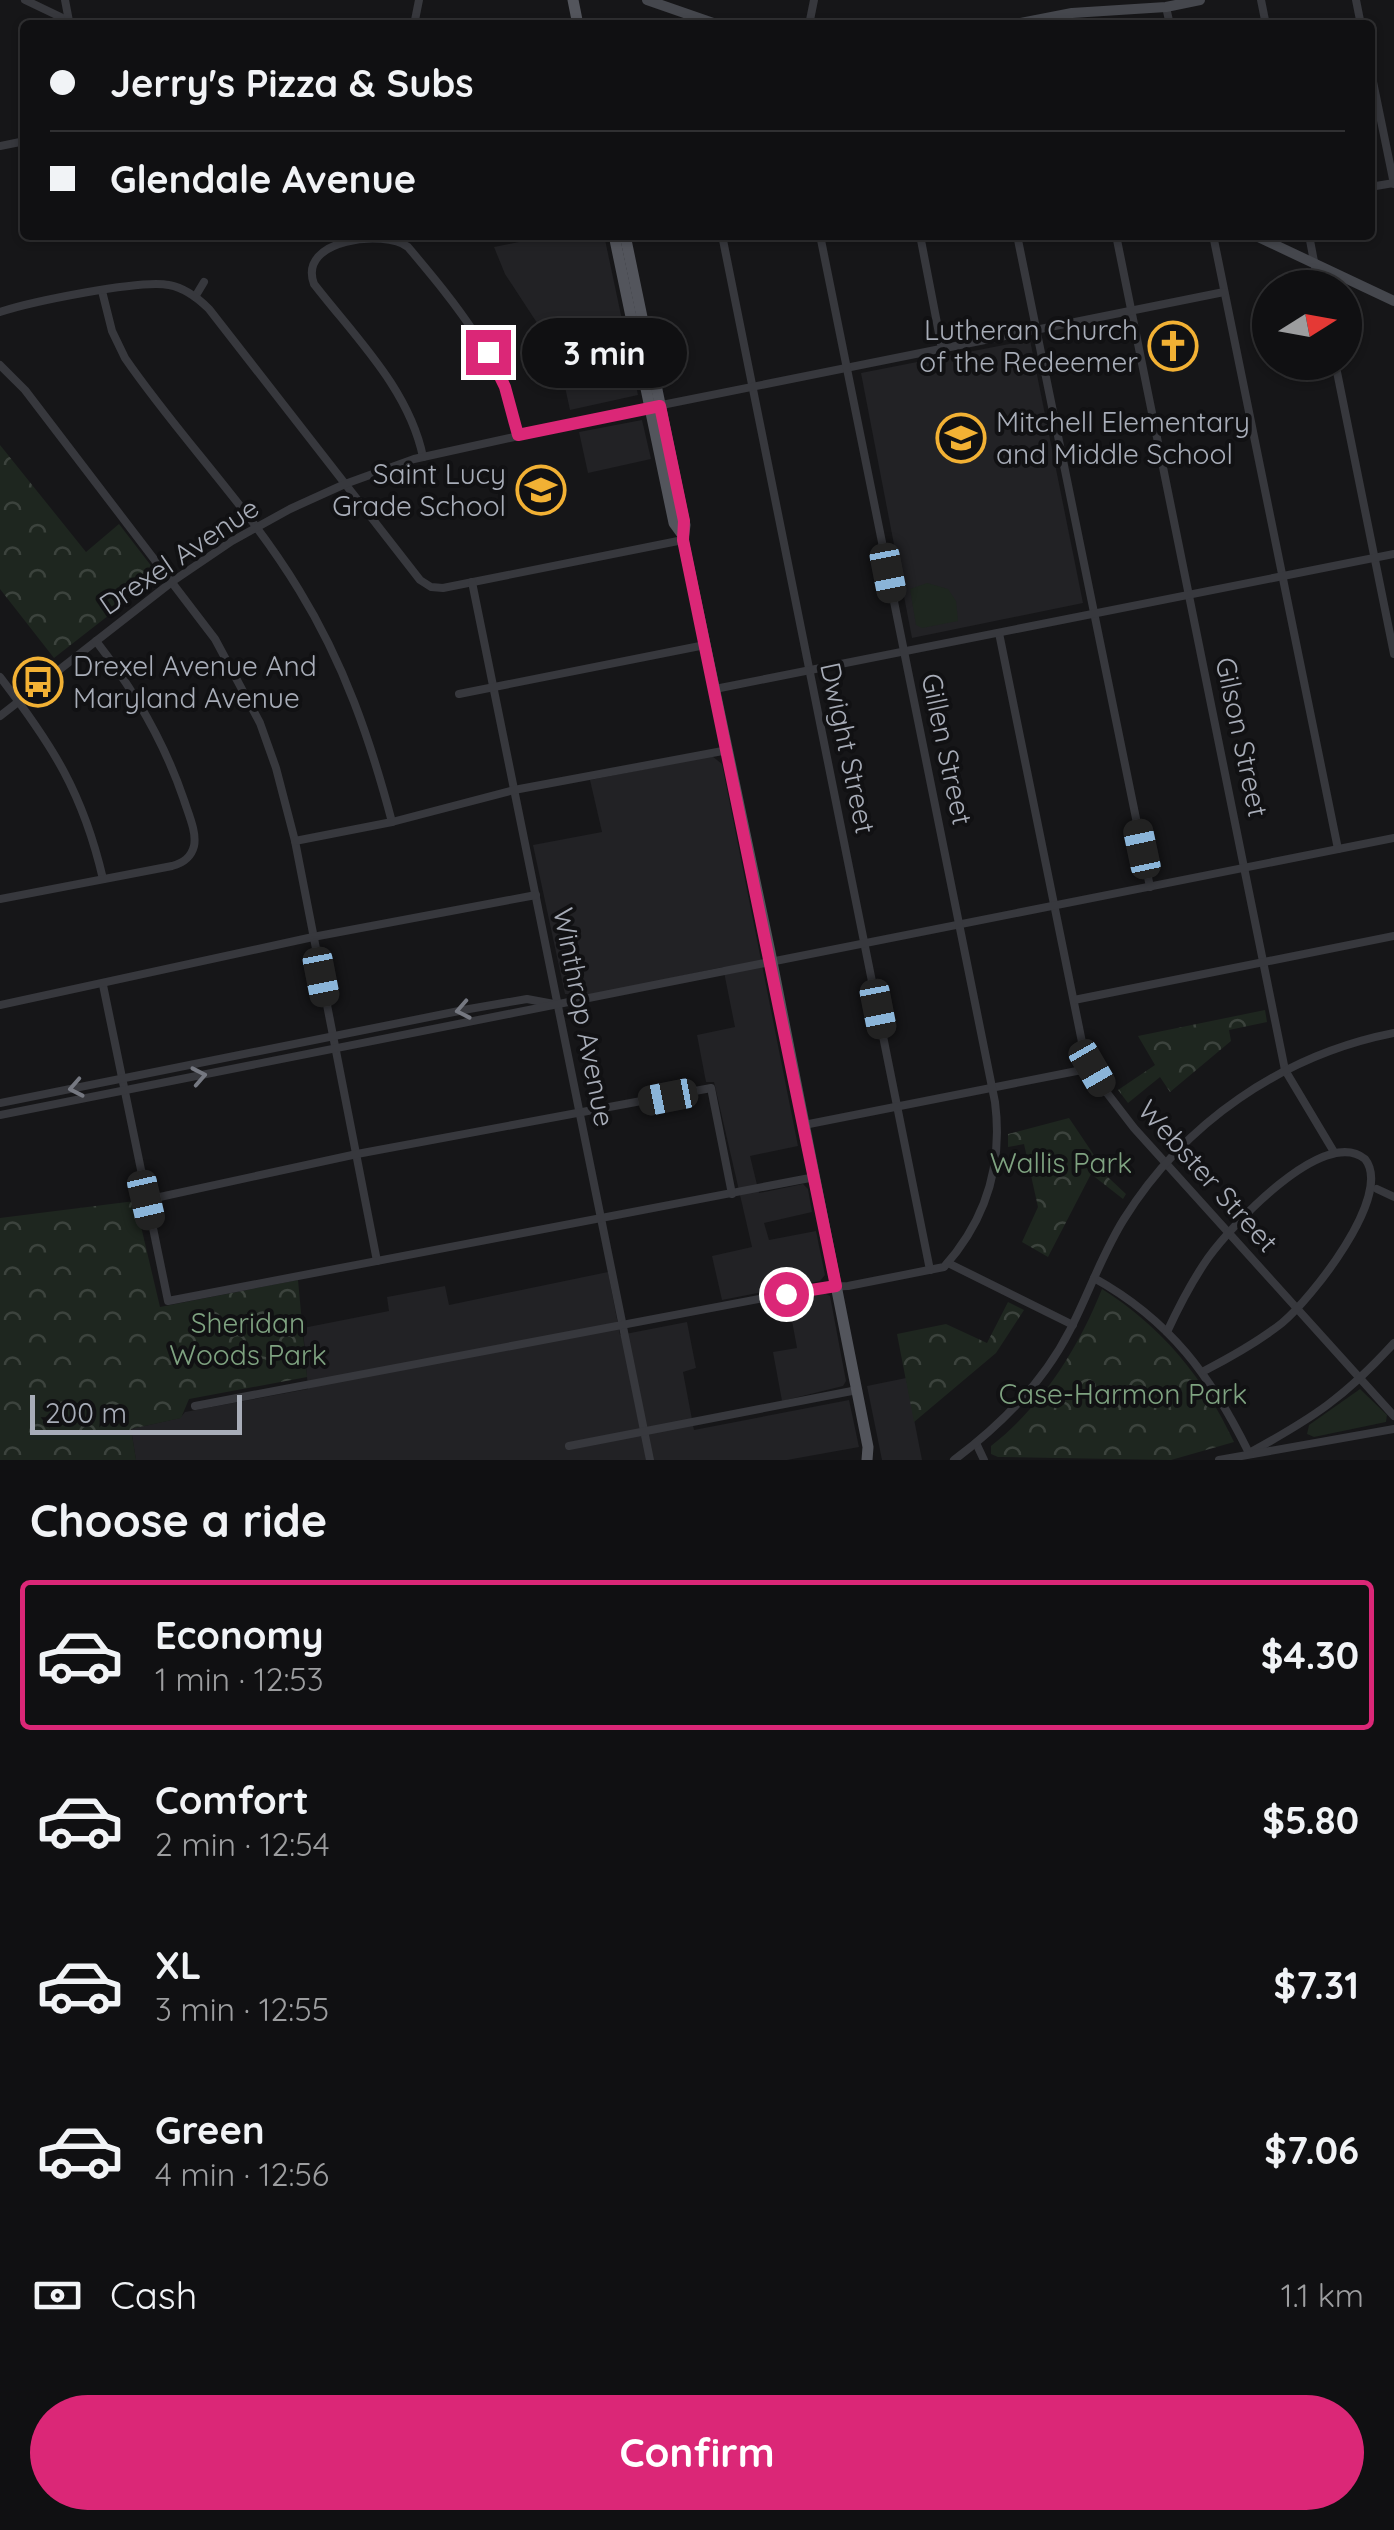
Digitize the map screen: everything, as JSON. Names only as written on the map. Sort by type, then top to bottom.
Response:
[{"type":"main road","points":[[615,240],[655,407]]},
{"type":"main road","points":[[626,240],[674,526],[683,537],[728,750],[868,1454],[878,1460]]},
{"type":"street","points":[[26,0],[64,20]]},
{"type":"street","points":[[647,0],[705,20]]},
{"type":"street","points":[[1073,19],[1200,0]]},
{"type":"street","points":[[1166,7],[1169,20]]},
{"type":"street","points":[[1375,91],[1394,183]]},
{"type":"street","points":[[370,240],[330,247],[316,256],[310,268],[314,284],[404,402],[423,457]]},
{"type":"street","points":[[398,240],[408,246],[488,352],[505,387],[518,435]]},
{"type":"street","name":"Dwight Street","points":[[723,240],[930,1270]]},
{"type":"street","name":"Gillen Street","points":[[821,240],[960,925],[998,1134],[992,1182],[974,1227],[948,1263]]},
{"type":"street","points":[[921,240],[942,349]]},
{"type":"street","points":[[1019,240],[1150,887]]},
{"type":"street","name":"Gilson Street","points":[[1117,240],[1286,1070],[1334,1152]]},
{"type":"street","points":[[1214,240],[1338,849]]},
{"type":"street","points":[[1265,240],[1394,300]]},
{"type":"street","points":[[1309,240],[1315,270]]},
{"type":"street","points":[[196,297],[204,282]]},
{"type":"street","points":[[0,312],[151,283],[182,289],[196,297],[425,584],[438,588],[472,582],[683,537]]},
{"type":"street","points":[[102,291],[112,332],[125,358],[298,586],[343,670],[369,738],[392,822]]},
{"type":"street","name":"Drexel Avenue","points":[[0,716],[173,581],[256,528],[345,484],[423,457],[518,435],[1224,292]]},
{"type":"street","points":[[0,365],[24,390],[216,639],[253,708],[276,768],[295,841],[378,1261]]},
{"type":"street","points":[[1338,380],[1394,654]]},
{"type":"street","points":[[715,689],[1394,554]]},
{"type":"street","name":"Winthrop Avenue","points":[[472,582],[650,1460]]},
{"type":"street","name":"Webster Street","points":[[1000,633],[1083,1048],[1092,1068],[1117,1108],[1394,1416]]},
{"type":"street","points":[[0,899],[172,866],[182,863],[191,853],[195,841],[168,757],[131,688],[96,641]]},
{"type":"street","points":[[458,694],[705,644]]},
{"type":"street","points":[[0,677],[66,772],[90,828],[104,879]]},
{"type":"street","points":[[295,841],[392,822],[514,790],[728,750]]},
{"type":"street","points":[[0,1115],[1394,838]]},
{"type":"street","points":[[0,1005],[536,895]]},
{"type":"street","points":[[1074,1000],[1394,936]]},
{"type":"street","points":[[103,985],[168,1301],[814,1177]]},
{"type":"street","points":[[0,1103],[527,998],[559,1005]]},
{"type":"street","points":[[954,1460],[1034,1385],[1073,1325],[1123,1220],[1166,1163],[1223,1110],[1286,1070],[1342,1046],[1394,1033]]},
{"type":"street","points":[[804,1125],[1092,1068]]},
{"type":"street","points":[[146,1200],[358,1154],[711,1088],[732,1194]]},
{"type":"street","points":[[1168,1332],[1193,1281],[1228,1232],[1277,1187],[1334,1152],[1353,1152],[1368,1162],[1376,1174],[1377,1189],[1341,1258],[1297,1310],[1255,1343],[1204,1371]]},
{"type":"street","points":[[1377,1189],[1394,1196]]},
{"type":"street","points":[[194,1406],[930,1270],[948,1263],[1073,1325]]},
{"type":"street","points":[[1094,1278],[1123,1295],[1168,1332],[1204,1371],[1248,1453]]},
{"type":"street","points":[[1248,1453],[1300,1426],[1362,1380],[1394,1343]]},
{"type":"street","points":[[568,1446],[857,1390]]},
{"type":"street","points":[[1300,1426],[1306,1446]]},
{"type":"street","points":[[1219,1460],[1394,1429]]},
{"type":"street","points":[[976,1443],[984,1460]]},
{"type":"shaded area","points":[[528,240],[605,240],[638,395],[570,410],[558,355],[505,274],[494,247]]},
{"type":"shaded area","name":"Mitchell Elementary and Middle School","points":[[1030,340],[1083,603],[912,638],[861,373]]},
{"type":"shaded area","points":[[642,420],[651,459],[588,473],[579,432]]},
{"type":"shaded area","points":[[712,756],[722,764],[798,1146],[750,1156],[759,1193],[803,1184],[808,1189],[812,1212],[764,1223],[769,1240],[816,1231],[825,1275],[820,1281],[722,1300],[712,1256],[752,1247],[714,1082],[706,1082],[697,1035],[735,1027],[723,967],[592,995],[565,994],[533,845],[602,832],[590,780]]},
{"type":"shaded area","points":[[608,1272],[620,1335],[687,1322],[696,1368],[683,1372],[694,1430],[849,1400],[859,1447],[787,1460],[136,1460],[131,1429],[180,1418],[185,1412],[308,1389],[303,1328],[389,1311],[387,1297],[445,1286],[449,1305]]},
{"type":"shaded area","points":[[822,1292],[830,1296],[846,1381],[843,1386],[782,1401],[773,1352],[797,1348],[788,1299]]},
{"type":"shaded area","points":[[906,1378],[922,1460],[882,1460],[867,1386]]},
{"type":"green space","points":[[0,445],[86,552],[119,524],[159,576],[54,658],[0,589]]},
{"type":"green space","points":[[927,583],[948,589],[956,601],[958,621],[922,628],[916,625],[910,589]]},
{"type":"green space","points":[[1265,1010],[1267,1022],[1229,1030],[1231,1041],[1170,1092],[1160,1077],[1128,1103],[1118,1090],[1155,1065],[1138,1036]]},
{"type":"green space","name":"Wallis Park","points":[[1069,1118],[1098,1161],[1096,1166],[1126,1194],[1123,1199],[1091,1174],[1048,1257],[1022,1242],[1038,1207],[1024,1144],[1008,1147],[1008,1134]]},
{"type":"green space","name":"Sheridan Woods Park","points":[[135,1201],[160,1307],[298,1280],[307,1377],[189,1399],[181,1418],[131,1429],[136,1460],[0,1460],[0,1218]]},
{"type":"green space","name":"Case-Harmon Park","points":[[1102,1289],[1144,1320],[1179,1356],[1209,1396],[1234,1442],[1171,1460],[991,1454],[991,1446],[1026,1413],[1057,1375]]},
{"type":"green space","points":[[1008,1302],[1024,1310],[996,1353],[914,1422],[897,1334],[946,1324],[987,1343]]},
{"type":"green space","points":[[1360,1389],[1387,1415],[1386,1422],[1314,1437],[1307,1434],[1309,1425]]},
{"type":"place","name":"Lutheran Church of the Redeemer","points":[[1173,346]]},
{"type":"place","name":"Mitchell Elementary and Middle School","points":[[961,438]]},
{"type":"place","name":"Saint Lucy Grade School","points":[[541,490]]},
{"type":"place","name":"Drexel Avenue And Maryland Avenue","points":[[38,682]]},
{"type":"route","points":[[488,352],[505,387],[518,435],[660,406],[685,526],[683,540],[836,1286],[786,1294]]}]
